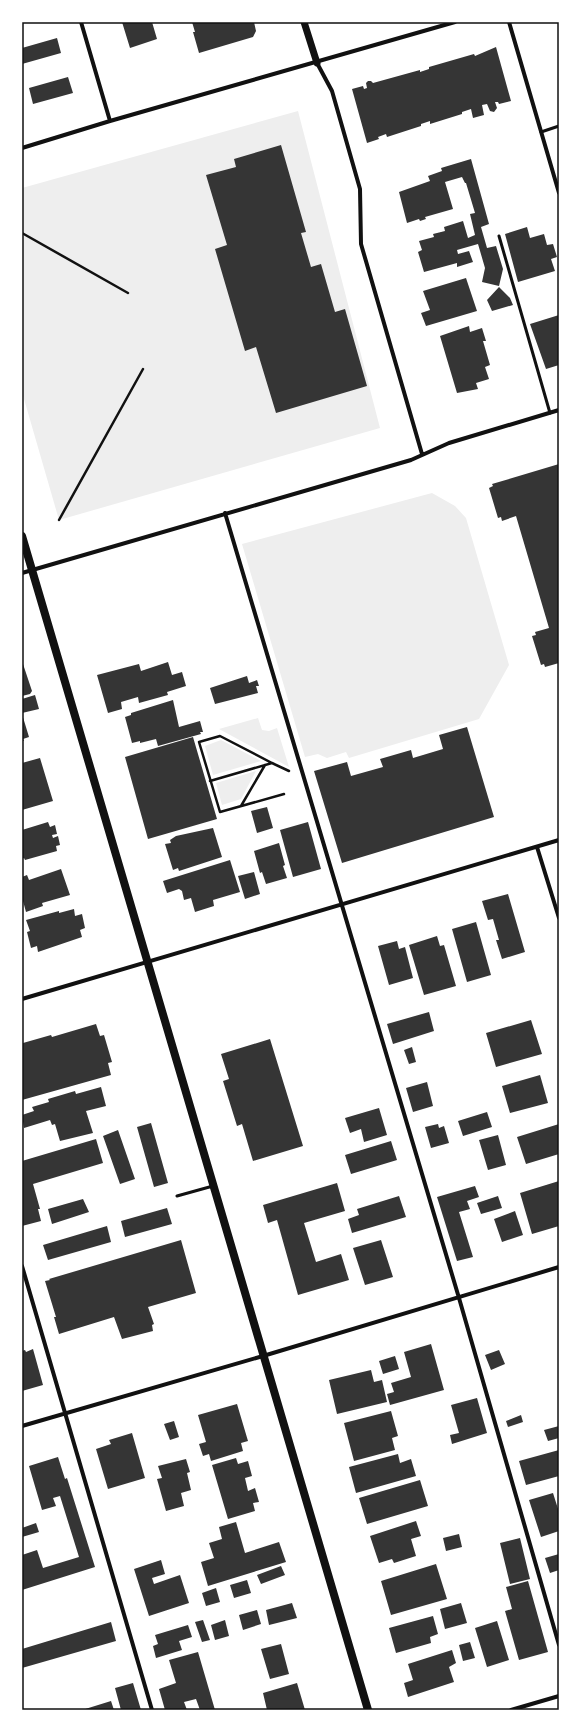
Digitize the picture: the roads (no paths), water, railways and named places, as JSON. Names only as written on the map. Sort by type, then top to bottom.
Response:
[{"type":"main road","points":[[22,536],[368,1710]]},
{"type":"street","points":[[81,22],[110,121]]},
{"type":"street","points":[[304,22],[316,63],[332,91],[360,189],[361,244],[422,454]]},
{"type":"street","points":[[22,148],[110,121],[455,22]]},
{"type":"street","points":[[509,22],[559,193]]},
{"type":"street","points":[[22,573],[411,460],[449,443],[559,410]]},
{"type":"street","points":[[225,513],[459,1298],[559,1645]]},
{"type":"street","points":[[22,999],[341,903],[559,840]]},
{"type":"street","points":[[537,847],[559,918]]},
{"type":"street","points":[[22,1266],[64,1414],[152,1710]]},
{"type":"street","points":[[22,1426],[459,1298],[559,1267]]},
{"type":"street","points":[[511,1710],[559,1696]]},
{"type":"lane","points":[[541,132],[559,126]]},
{"type":"lane","points":[[499,236],[550,413]]},
{"type":"lane","points":[[177,1196],[213,1186]]}]
